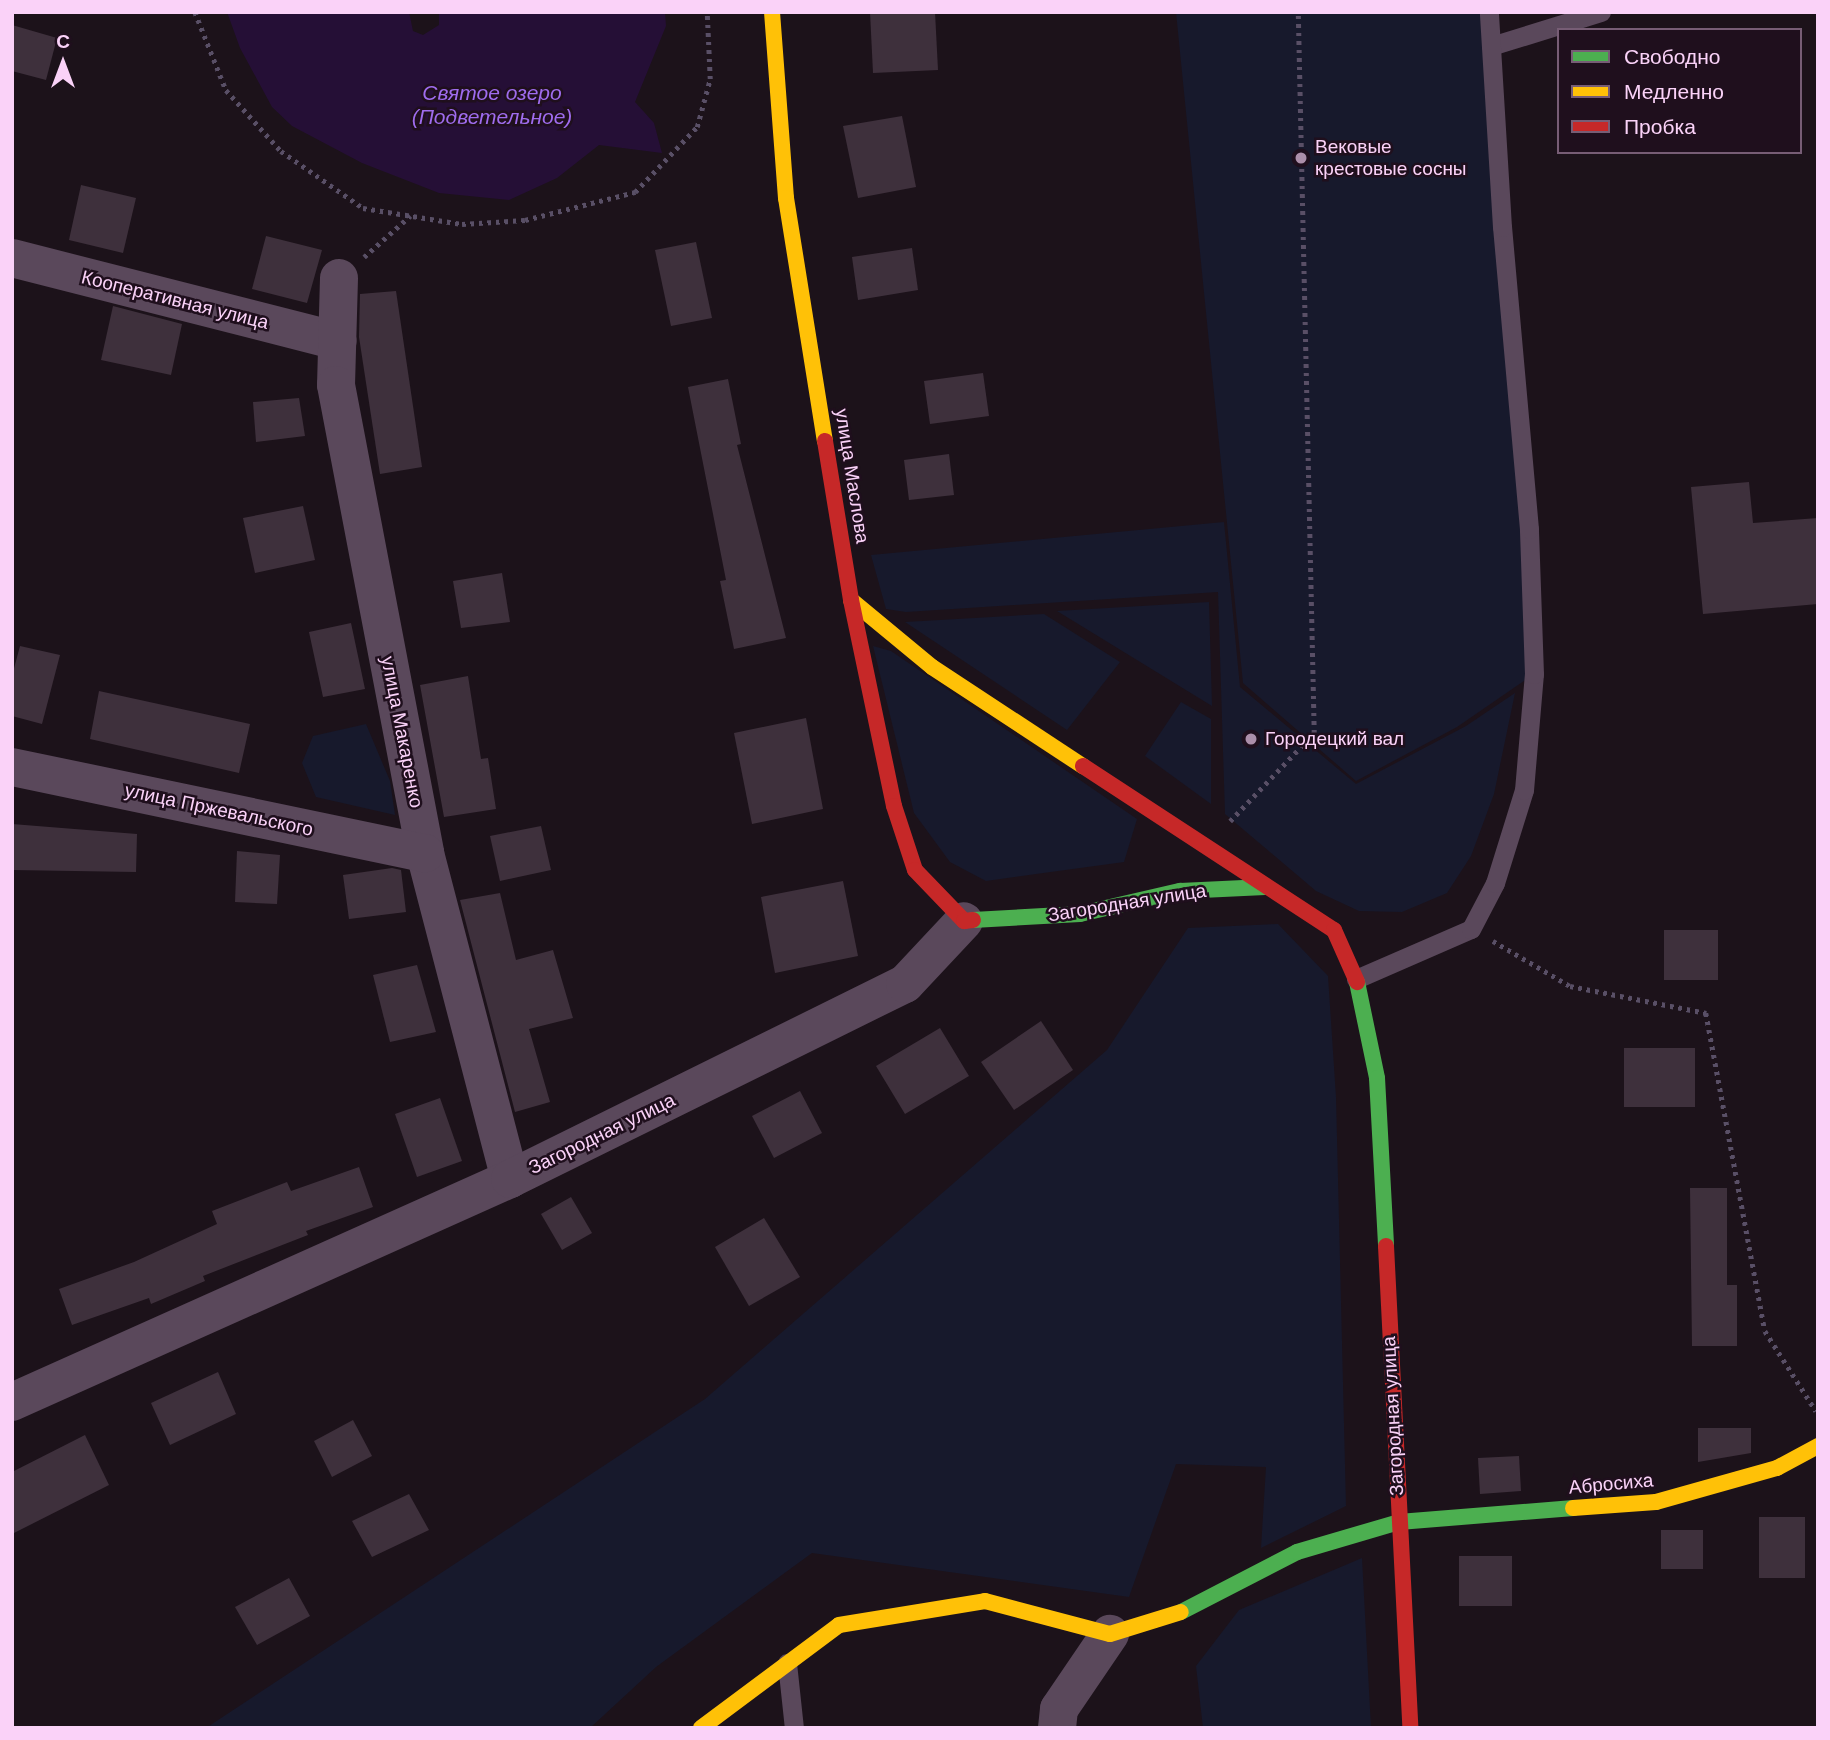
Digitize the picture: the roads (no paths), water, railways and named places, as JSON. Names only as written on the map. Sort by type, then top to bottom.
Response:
[{"type":"street","name":"улица Маслова","points":[[772,12],[786,198],[851,600],[894,806],[915,870],[964,921]]},
{"type":"street","name":"Кооперативная улица","points":[[12,258],[338,341]]},
{"type":"street","name":"улица Макаренко","points":[[339,278],[336,385],[425,853],[510,1179]]},
{"type":"street","points":[[851,600],[932,667],[1265,887]]},
{"type":"street","name":"улица Пржевальского","points":[[12,767],[425,853]]},
{"type":"street","name":"Загородная улица","points":[[12,1402],[510,1179],[905,984],[964,921],[1080,914],[1180,891],[1265,887],[1334,930],[1356,979],[1377,1078],[1410,1728]]},
{"type":"street","name":"Абросиха","points":[[1110,1634],[1175,1615],[1297,1552],[1399,1522],[1656,1502],[1777,1468],[1818,1446]]},
{"type":"street","points":[[701,1728],[839,1625],[985,1601],[1110,1634],[1059,1709],[1057,1728]]},
{"type":"lane","points":[[1356,979],[1472,929],[1495,883],[1524,790],[1534,674],[1529,529],[1502,227],[1489,12]]},
{"type":"lane","points":[[1491,46],[1601,12]]},
{"type":"lane","points":[[787,1663],[794,1728]]},
{"type":"water","name":"Святое озеро (Подветельное)","points":[[227,12],[409,12],[413,31],[423,35],[439,25],[439,12],[665,12],[666,26],[635,102],[654,123],[662,153],[599,145],[557,178],[509,200],[439,193],[362,163],[292,126],[272,107],[240,48]]},
{"type":"place","name":"Вековые крестовые сосны","points":[[1301,158]]},
{"type":"place","name":"Городецкий вал","points":[[1251,739]]}]
